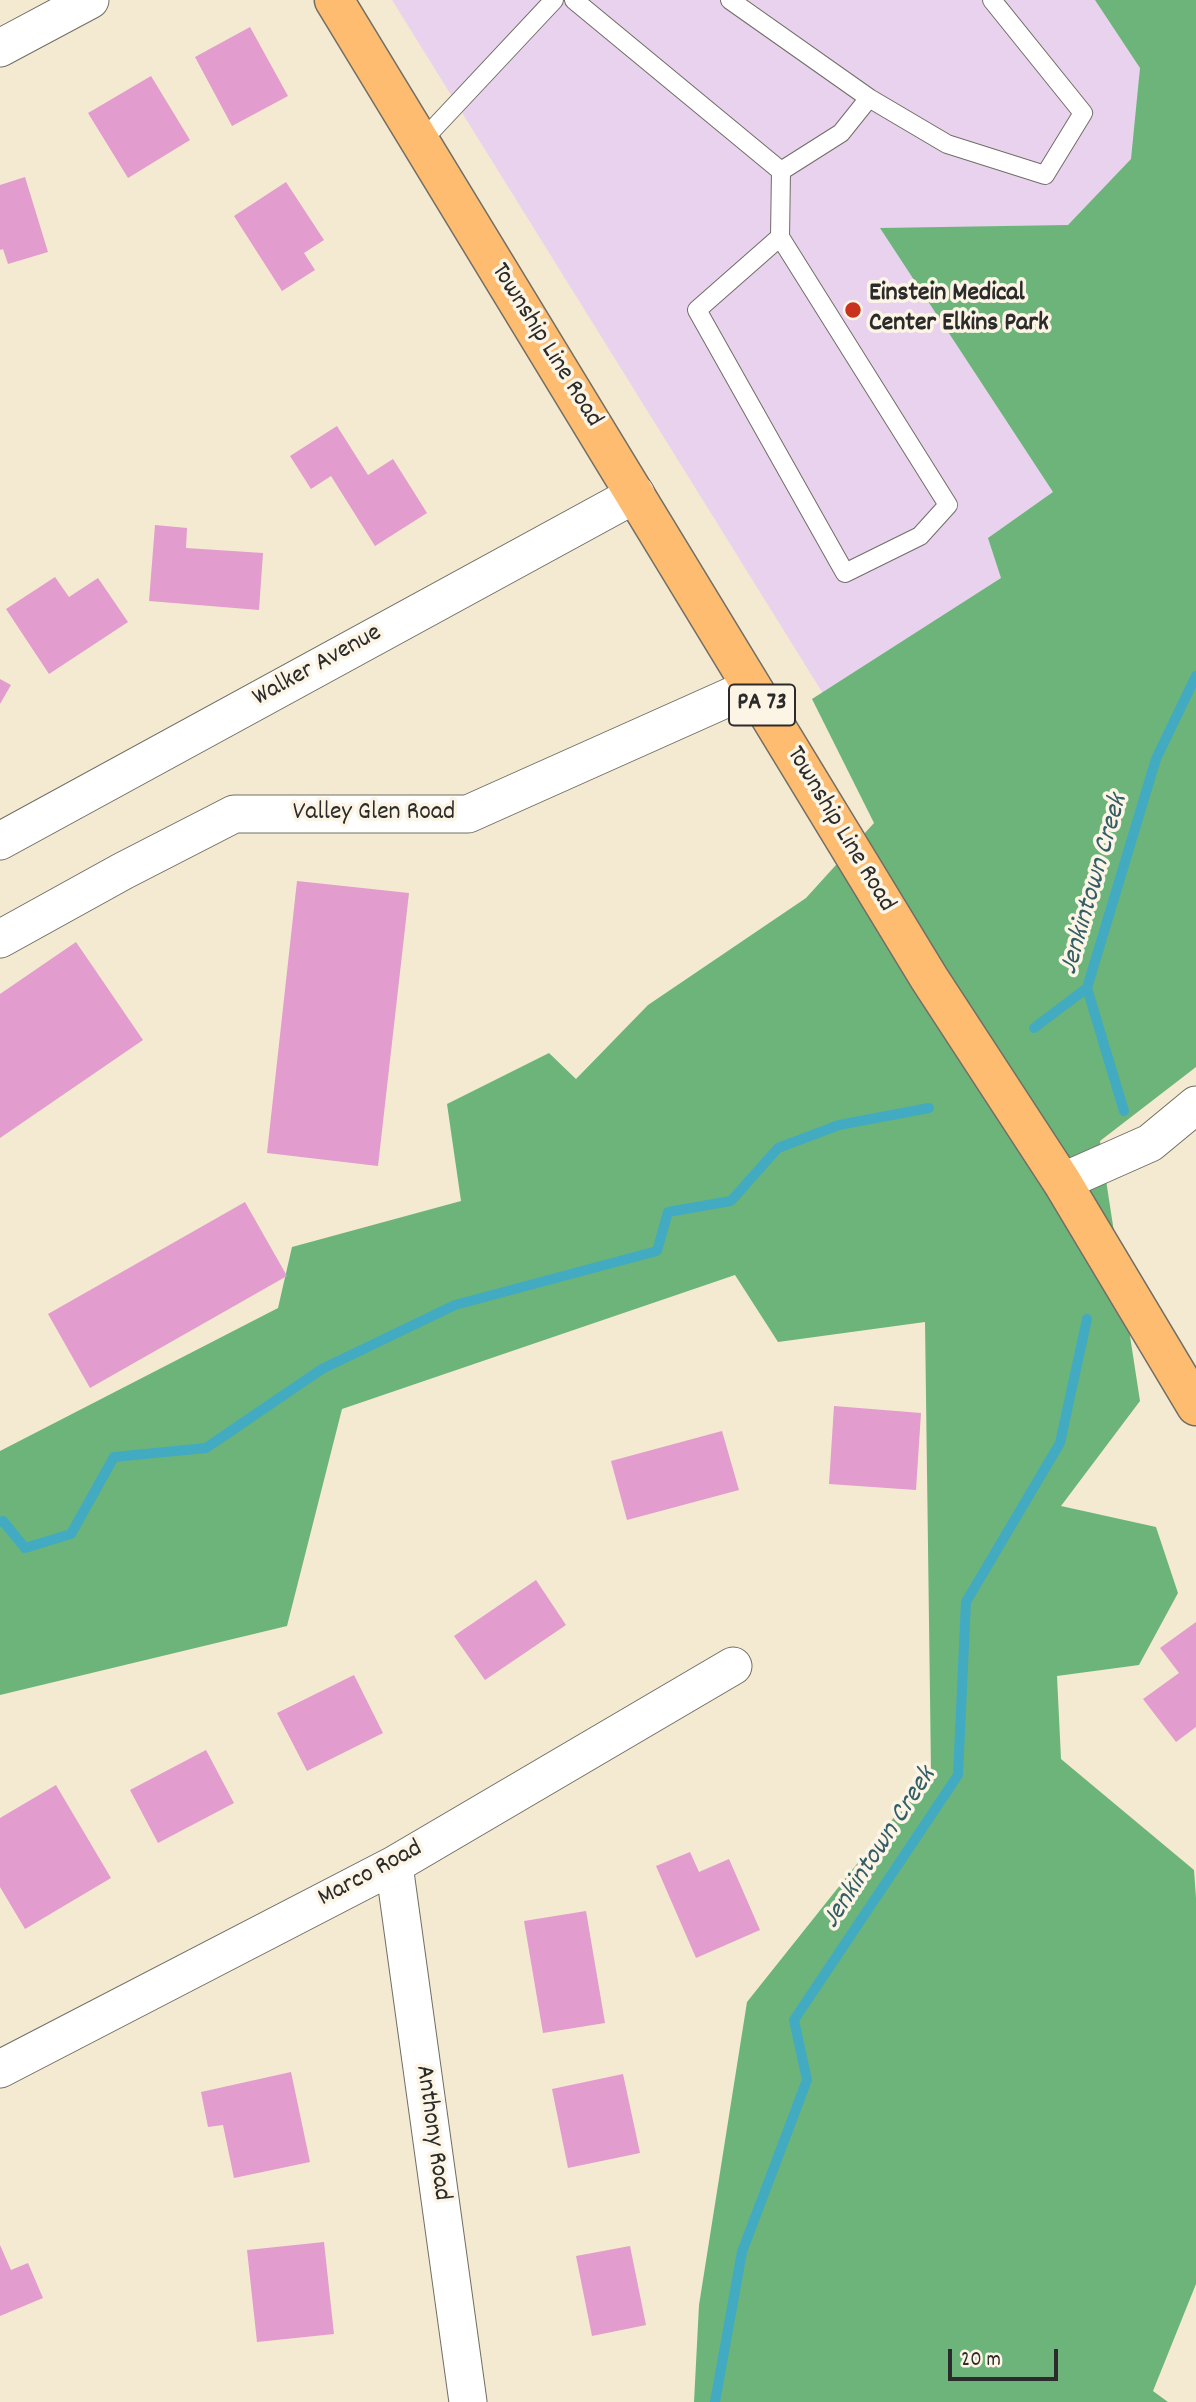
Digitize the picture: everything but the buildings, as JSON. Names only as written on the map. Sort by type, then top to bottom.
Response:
[{"type":"main road","name":"Township Line Road","points":[[334,0],[929,978],[1062,1182],[1196,1406]]},
{"type":"street","points":[[0,48],[90,0]]},
{"type":"street","name":"Walker Avenue","points":[[0,841],[636,494]]},
{"type":"street","name":"Valley Glen Road","points":[[0,939],[234,814],[468,814],[752,687]]},
{"type":"street","points":[[1062,1182],[1150,1143],[1196,1105]]},
{"type":"street","name":"Marco Road","points":[[0,2069],[394,1865],[733,1666]]},
{"type":"street","name":"Anthony Road","points":[[394,1865],[468,2402]]},
{"type":"lane","points":[[420,143],[554,0]]},
{"type":"lane","points":[[575,0],[781,171]]},
{"type":"lane","points":[[730,0],[869,98],[947,144],[1045,175],[1083,113],[992,0]]},
{"type":"lane","points":[[781,171],[841,133],[869,98]]},
{"type":"lane","points":[[780,237],[697,310],[845,573],[920,536],[948,505],[780,237],[781,171]]},
{"type":"shaded area","name":"Einstein Medical Center Elkins Park","points":[[392,0],[1196,0],[1057,563],[878,782]]},
{"type":"green space","points":[[1095,0],[1196,0],[1196,1067],[1100,1141],[1140,1401],[1061,1506],[1156,1527],[1178,1593],[1139,1665],[1057,1676],[1061,1759],[1194,1870],[1196,2284],[1153,2391],[1168,2402],[694,2402],[699,2305],[747,2002],[931,1771],[925,1322],[778,1342],[735,1275],[342,1409],[287,1626],[0,1695],[0,1451],[278,1308],[292,1247],[461,1201],[447,1104],[549,1053],[576,1079],[648,1005],[806,898],[874,823],[812,699],[1001,578],[988,538],[1053,492],[880,228],[1068,225],[1131,159],[1140,68]]},
{"type":"waterway","name":"Jenkintown Creek","points":[[1124,1111],[1087,988],[1156,759],[1196,676]]},
{"type":"waterway","points":[[1034,1028],[1087,988]]},
{"type":"waterway","points":[[0,1522],[3,1521],[25,1548],[71,1534],[114,1457],[206,1448],[322,1369],[455,1305],[657,1251],[668,1212],[731,1201],[778,1148],[839,1125],[929,1108]]},
{"type":"waterway","name":"Jenkintown Creek","points":[[715,2402],[742,2252],[807,2080],[794,2020],[958,1775],[966,1602],[1060,1443],[1087,1319]]},
{"type":"place","name":"Einstein Medical Center Elkins Park","points":[[853,310]]}]
